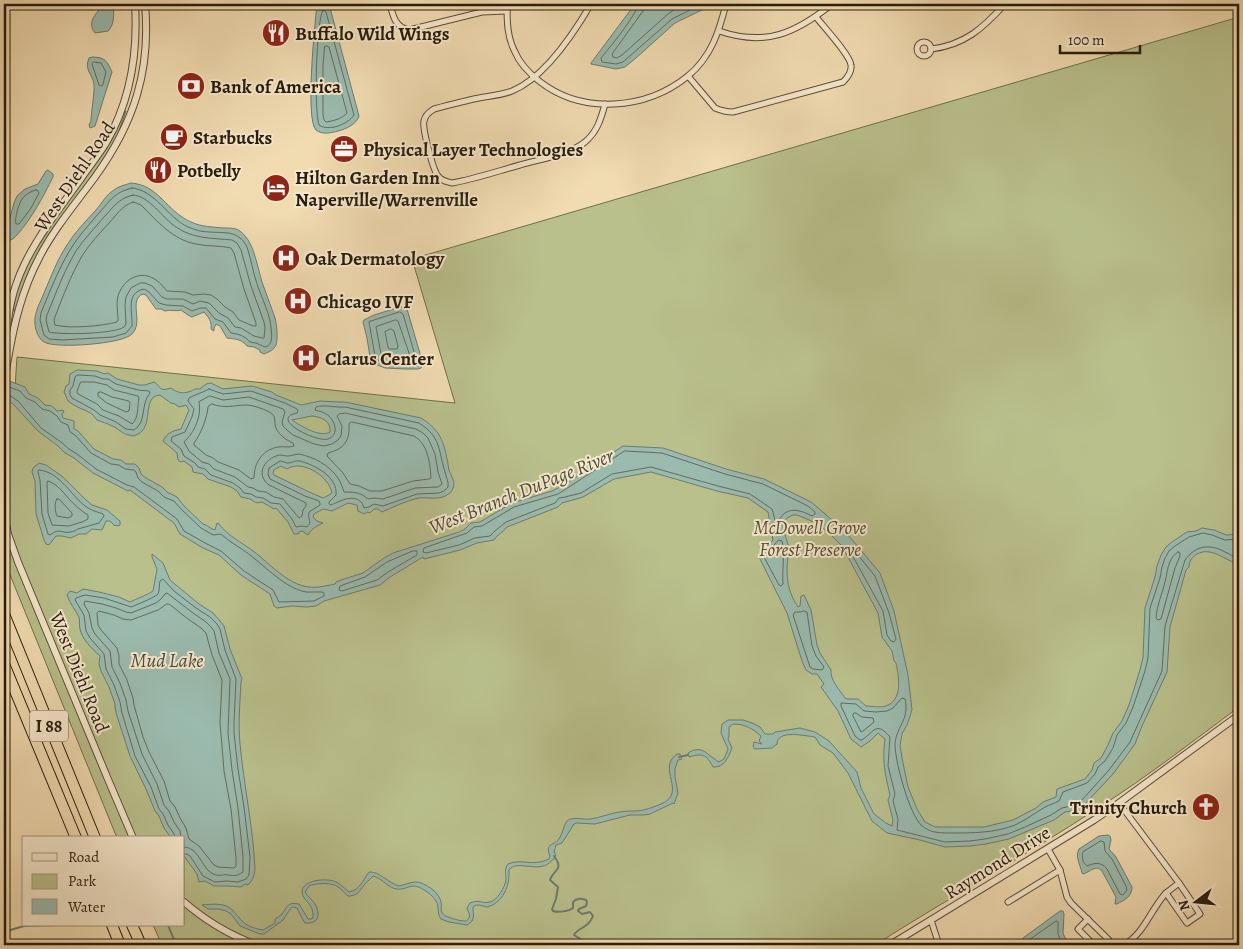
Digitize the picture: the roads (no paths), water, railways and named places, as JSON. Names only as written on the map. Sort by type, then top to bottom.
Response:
[{"type":"highway","name":"I 88","points":[[4,614],[94,836]]},
{"type":"highway","name":"I 88","points":[[4,664],[75,836]]},
{"type":"highway","points":[[112,926],[120,945]]},
{"type":"highway","points":[[132,926],[141,945]]},
{"type":"street","name":"West Diehl Road","points":[[4,400],[7,368],[6,335],[11,301],[20,273],[40,235],[105,144],[119,117],[132,75],[136,47],[135,4]]},
{"type":"street","name":"West Diehl Road","points":[[7,360],[21,301],[29,277],[48,241],[113,152],[133,108],[144,62],[147,32],[145,4]]},
{"type":"street","points":[[390,4],[398,24],[402,28],[409,30],[482,12],[507,11]]},
{"type":"street","points":[[507,4],[509,35],[514,52],[525,69],[545,86],[564,95],[588,102],[604,104],[643,100],[660,93],[688,76],[707,55],[719,31],[726,4]]},
{"type":"street","points":[[591,4],[562,48],[534,77],[512,91],[434,109],[424,120],[424,128],[435,170],[442,179],[450,183],[578,147],[592,135],[600,122],[604,104]]},
{"type":"street","points":[[719,31],[747,37],[772,36],[795,30],[832,4]]},
{"type":"street","points":[[931,49],[949,46],[969,37],[984,26],[1004,4]]},
{"type":"street","points":[[1045,4],[1064,7],[1087,4]]},
{"type":"street","points":[[688,76],[716,108],[728,112],[843,82],[851,71],[850,61],[816,17]]},
{"type":"street","name":"West Diehl Road","points":[[4,515],[18,562],[132,836]]},
{"type":"street","name":"Raymond Drive","points":[[890,945],[1048,849],[1119,803],[1239,715]]},
{"type":"street","points":[[1119,803],[1200,914],[1187,923],[1166,893]]},
{"type":"street","points":[[1048,849],[1060,870],[1068,897],[1109,940],[1104,945]]},
{"type":"street","points":[[1008,902],[1060,870]]},
{"type":"street","points":[[1124,945],[1143,926],[1166,893],[1178,883]]},
{"type":"street","points":[[185,903],[212,924],[236,937],[257,945]]},
{"type":"street","points":[[1088,919],[1078,930],[1094,945]]},
{"type":"street","points":[[931,920],[939,945]]},
{"type":"water","points":[[103,4],[113,4],[113,22],[108,31],[95,33],[92,21]]},
{"type":"water","points":[[317,4],[329,4],[359,116],[351,126],[330,133],[321,133],[316,130],[311,108]]},
{"type":"water","points":[[635,4],[709,4],[704,9],[675,23],[625,67],[616,69],[591,64],[591,63]]},
{"type":"water","points":[[89,58],[105,60],[112,72],[95,126],[90,128],[94,84],[87,66]]},
{"type":"water","points":[[48,170],[53,174],[53,177],[37,207],[28,222],[16,236],[4,244],[4,227],[8,225],[17,196],[25,189],[38,184]]},
{"type":"water","points":[[131,183],[149,188],[175,212],[191,222],[199,225],[235,229],[244,235],[253,251],[275,318],[277,339],[273,350],[264,354],[260,350],[247,346],[241,341],[227,338],[220,326],[216,324],[214,331],[211,329],[210,320],[204,312],[192,317],[181,310],[165,311],[156,309],[146,295],[143,294],[139,297],[136,306],[137,324],[132,334],[126,338],[103,343],[74,345],[51,344],[42,340],[36,328],[36,315],[63,251],[77,231],[109,194]]},
{"type":"water","points":[[400,307],[407,309],[423,364],[418,369],[385,368],[375,364],[370,357],[364,320]]},
{"type":"water","points":[[77,370],[97,371],[104,374],[108,373],[117,379],[139,385],[154,382],[162,389],[171,388],[181,393],[200,389],[206,384],[211,383],[223,389],[252,386],[272,392],[301,405],[320,401],[345,402],[421,418],[432,426],[439,435],[454,486],[450,493],[442,497],[418,498],[382,512],[374,509],[370,513],[364,514],[358,511],[357,505],[348,503],[332,511],[323,509],[314,514],[313,517],[323,523],[313,529],[308,535],[302,531],[294,534],[288,522],[276,508],[274,509],[262,502],[257,503],[241,497],[231,487],[208,479],[203,474],[193,472],[192,467],[184,461],[180,462],[178,460],[177,453],[163,441],[170,433],[181,429],[189,410],[186,405],[179,407],[160,395],[154,397],[149,406],[145,426],[142,431],[131,436],[97,420],[92,414],[68,401],[64,392],[69,384],[70,374]],"holes":[[[312,416],[325,420],[329,425],[330,432],[321,434],[305,428],[292,420]],[[281,466],[287,469],[293,466],[300,466],[314,471],[326,481],[332,493],[323,498],[274,475],[274,470]]]},
{"type":"water","points":[[4,379],[25,387],[29,394],[38,398],[45,405],[52,406],[57,411],[63,410],[63,418],[74,421],[74,429],[94,449],[126,464],[135,464],[141,474],[177,497],[203,524],[215,530],[217,523],[219,524],[293,582],[308,587],[335,584],[363,573],[393,553],[459,532],[471,523],[480,522],[512,503],[552,491],[623,446],[663,448],[726,469],[764,479],[811,502],[843,529],[880,573],[894,611],[908,675],[912,710],[902,734],[900,746],[908,787],[917,809],[925,822],[935,827],[984,827],[1013,820],[1036,808],[1043,802],[1056,797],[1057,789],[1085,779],[1092,770],[1094,763],[1101,758],[1129,705],[1143,657],[1145,608],[1157,566],[1166,547],[1187,532],[1202,528],[1226,535],[1239,534],[1239,564],[1208,552],[1197,554],[1191,559],[1186,570],[1170,627],[1167,672],[1135,744],[1113,774],[1085,804],[1073,811],[1065,812],[1054,820],[1009,839],[970,846],[945,847],[887,833],[872,821],[848,773],[833,753],[820,745],[815,737],[786,735],[778,739],[777,744],[772,748],[755,749],[753,746],[754,742],[762,744],[759,741],[761,736],[748,727],[733,724],[729,727],[728,739],[732,748],[723,764],[713,767],[704,756],[689,757],[688,753],[701,750],[719,762],[724,759],[728,749],[721,733],[722,724],[728,720],[743,720],[752,723],[760,727],[765,734],[800,728],[815,732],[829,741],[857,772],[861,788],[874,814],[892,826],[893,820],[888,800],[890,795],[885,774],[885,739],[878,733],[861,747],[851,739],[838,711],[821,687],[824,684],[817,674],[812,674],[806,670],[787,613],[758,555],[773,540],[768,512],[748,498],[651,472],[614,479],[583,497],[562,503],[558,507],[507,527],[494,540],[477,543],[460,550],[424,559],[423,557],[380,585],[324,601],[316,606],[277,608],[274,606],[270,594],[241,575],[219,555],[180,534],[174,523],[130,490],[128,491],[93,473],[65,453],[38,431],[4,397]],"holes":[[[797,515],[816,523],[842,546],[878,613],[882,637],[892,651],[898,675],[899,688],[895,699],[886,706],[866,706],[858,699],[845,698],[833,681],[831,670],[820,653],[811,610],[804,595],[801,596],[800,606],[798,607],[793,598],[788,580],[788,548],[783,525],[788,518]]]},
{"type":"water","points":[[39,463],[46,465],[63,477],[92,505],[107,510],[120,521],[120,525],[115,526],[110,521],[106,521],[102,530],[92,529],[86,534],[79,534],[71,538],[56,536],[49,545],[46,544],[36,514],[35,481],[32,472],[33,468]]},
{"type":"water","name":"Mud Lake","points":[[152,554],[163,563],[170,580],[213,613],[224,626],[230,649],[242,679],[239,736],[255,869],[250,883],[241,887],[214,886],[205,881],[199,882],[197,874],[185,857],[185,836],[170,836],[164,828],[130,756],[115,704],[101,671],[99,664],[100,656],[83,636],[79,617],[67,595],[70,591],[77,593],[83,589],[119,597],[130,602],[149,594],[153,591],[157,569]]},
{"type":"water","points":[[677,754],[680,754],[682,759],[678,760],[675,769],[678,793],[674,804],[650,814],[630,815],[595,824],[574,824],[562,843],[556,845],[554,852],[556,855],[551,862],[545,866],[519,866],[509,870],[507,888],[501,898],[493,905],[487,907],[478,905],[473,907],[473,919],[467,925],[441,919],[435,899],[419,887],[411,886],[397,889],[390,887],[379,878],[373,876],[358,893],[351,896],[348,896],[332,884],[309,886],[305,892],[316,906],[317,919],[305,923],[297,908],[293,907],[283,920],[264,934],[240,926],[231,914],[226,911],[208,909],[202,905],[217,904],[227,906],[246,924],[263,930],[275,923],[275,919],[282,914],[288,905],[292,904],[299,904],[308,919],[312,919],[312,909],[302,892],[306,884],[322,880],[332,881],[340,884],[349,892],[359,887],[369,872],[372,872],[398,886],[416,882],[424,884],[438,896],[443,914],[456,920],[466,921],[470,916],[467,908],[470,903],[493,901],[500,893],[506,880],[508,864],[513,862],[538,862],[549,859],[548,849],[559,839],[567,821],[575,818],[590,819],[626,811],[648,809],[669,799],[672,794],[672,787],[669,766],[671,760]]},
{"type":"water","points":[[1108,835],[1111,840],[1109,849],[1116,857],[1132,887],[1129,896],[1117,904],[1115,904],[1116,897],[1102,871],[1095,868],[1083,874],[1078,858],[1079,849],[1099,836]]},
{"type":"water","points":[[1060,911],[1063,911],[1064,914],[1063,933],[1068,945],[1020,945],[1023,938]]},
{"type":"waterway","points":[[679,757],[688,755]]},
{"type":"waterway","points":[[554,856],[558,867],[550,880],[558,887],[552,909],[555,912],[566,911],[573,908],[573,902],[576,900],[586,900],[586,906],[578,911],[582,914],[590,912],[593,916],[586,926],[578,930],[574,935],[590,945]]},
{"type":"waterway","points":[[4,932],[24,926]]},
{"type":"waterway","points":[[168,926],[176,945]]},
{"type":"waterway","points":[[599,945],[604,941],[609,945]]},
{"type":"place","name":"Buffalo Wild Wings","points":[[276,33]]},
{"type":"place","name":"Bank of America","points":[[191,86]]},
{"type":"place","name":"Starbucks","points":[[174,137]]},
{"type":"place","name":"Physical Layer Technologies","points":[[344,149]]},
{"type":"place","name":"Potbelly","points":[[158,170]]},
{"type":"place","name":"Hilton Garden Inn Naperville/Warrenville","points":[[276,188]]},
{"type":"place","name":"Oak Dermatology","points":[[286,258]]},
{"type":"place","name":"Chicago IVF","points":[[298,301]]},
{"type":"place","name":"Clarus Center","points":[[306,358]]},
{"type":"place","name":"Trinity Church","points":[[1206,807]]},
{"type":"water label","name":"West Branch DuPage River","points":[[521,491]]},
{"type":"park label","name":"McDowell Grove Forest Preserve","points":[[810,538]]}]
